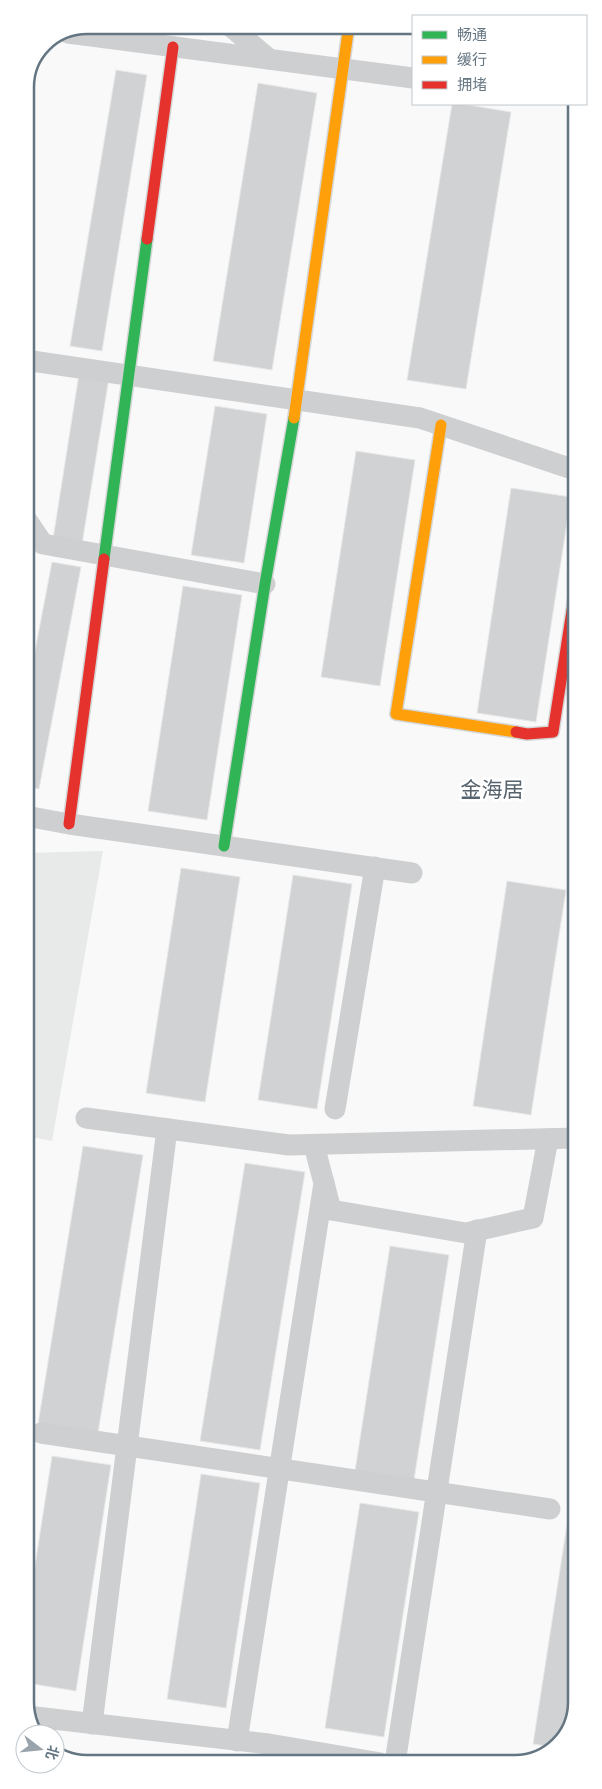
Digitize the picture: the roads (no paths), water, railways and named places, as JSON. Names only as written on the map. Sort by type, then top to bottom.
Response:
[{"type":"street","points":[[239,34],[268,59]]},
{"type":"street","points":[[224,846],[265,584],[297,400],[348,34]]},
{"type":"street","points":[[80,35],[412,78]]},
{"type":"street","points":[[69,824],[173,47]]},
{"type":"street","points":[[34,361],[420,418],[568,467]]},
{"type":"street","points":[[441,425],[396,714],[527,734],[553,732],[568,636]]},
{"type":"street","points":[[34,531],[43,544],[265,584]]},
{"type":"street","points":[[34,817],[412,872]]},
{"type":"street","points":[[335,1109],[375,867]]},
{"type":"street","points":[[86,1118],[290,1145],[568,1138]]},
{"type":"street","points":[[92,1724],[168,1129]]},
{"type":"street","points":[[314,1145],[331,1210],[466,1233],[533,1218],[548,1139]]},
{"type":"street","points":[[237,1740],[324,1183]]},
{"type":"street","points":[[396,1755],[477,1230]]},
{"type":"street","points":[[41,1433],[550,1509]]},
{"type":"street","points":[[36,1717],[237,1740],[267,1754],[280,1755]]},
{"type":"district","name":"金海居","points":[[492,790]]}]
